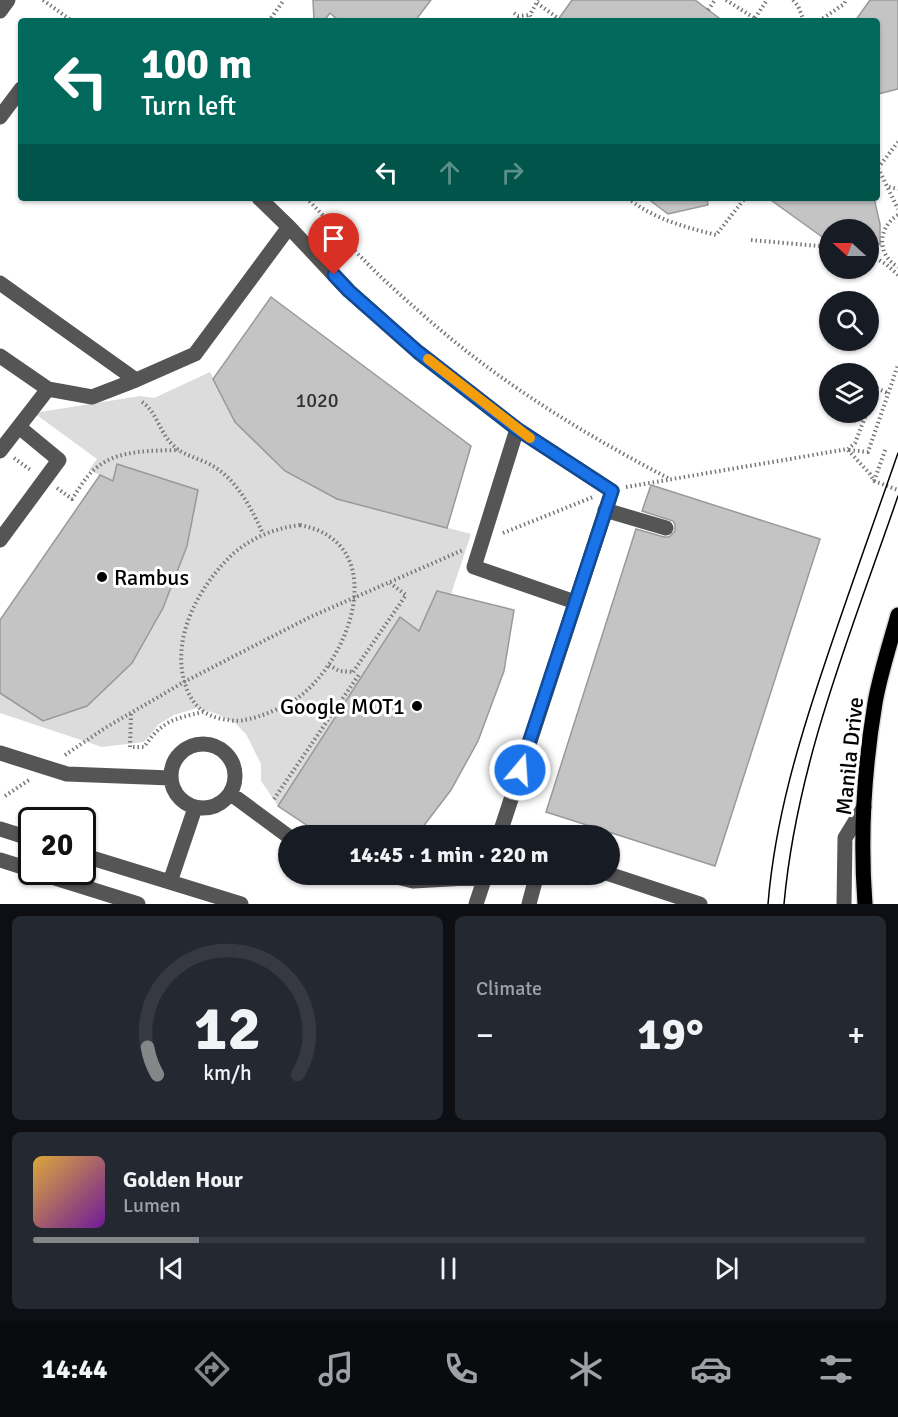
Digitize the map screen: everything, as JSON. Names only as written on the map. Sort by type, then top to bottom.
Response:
[{"type":"main road","name":"Manila Drive","points":[[865,904],[864,807],[868,757],[876,701],[898,615]]},
{"type":"street","points":[[0,11],[8,0]]},
{"type":"street","points":[[0,117],[18,93]]},
{"type":"street","points":[[262,201],[290,227],[349,291],[418,352],[517,429],[612,491],[503,825]]},
{"type":"street","points":[[0,356],[48,389],[92,398],[195,354],[290,227]]},
{"type":"street","points":[[0,283],[136,380]]},
{"type":"street","points":[[6,454],[19,427],[48,389]]},
{"type":"street","points":[[0,540],[59,460],[19,427]]},
{"type":"street","points":[[517,429],[474,567],[575,602]]},
{"type":"street","points":[[605,510],[666,528]]},
{"type":"street","points":[[208,744],[218,747],[227,754],[233,764],[236,775],[231,794],[215,807],[195,808],[178,796],[173,788],[171,778],[178,757],[186,749],[196,745],[208,744]]},
{"type":"street","points":[[0,753],[67,774],[171,778]]},
{"type":"street","points":[[231,794],[278,829]]},
{"type":"street","points":[[844,904],[845,838],[864,807]]},
{"type":"street","points":[[170,882],[195,808]]},
{"type":"street","points":[[0,829],[18,835]]},
{"type":"street","points":[[96,859],[241,904]]},
{"type":"street","points":[[0,860],[18,866]]},
{"type":"street","points":[[620,878],[700,904]]},
{"type":"street","points":[[77,885],[138,904]]},
{"type":"street","points":[[476,904],[482,885]]},
{"type":"street","points":[[529,904],[534,885]]},
{"type":"path","points":[[43,0],[68,18]]},
{"type":"path","points":[[271,18],[284,0]]},
{"type":"path","points":[[708,10],[716,0]]},
{"type":"path","points":[[726,0],[754,18]]},
{"type":"path","points":[[758,18],[766,0]]},
{"type":"path","points":[[793,0],[803,18]]},
{"type":"path","points":[[823,18],[844,4],[846,0]]},
{"type":"path","points":[[530,15],[538,2],[558,18]]},
{"type":"path","points":[[514,13],[520,16],[530,15]]},
{"type":"path","points":[[880,165],[898,142]]},
{"type":"path","points":[[880,172],[898,209]]},
{"type":"path","points":[[888,187],[898,189]]},
{"type":"path","points":[[309,201],[364,261],[465,351],[534,401],[608,447],[668,479]]},
{"type":"path","points":[[632,201],[663,219],[716,235],[743,201]]},
{"type":"path","points":[[898,215],[887,224],[882,239],[889,263],[898,275]]},
{"type":"path","points":[[751,240],[819,246]]},
{"type":"path","points":[[879,258],[898,267]]},
{"type":"path","points":[[4,796],[105,728],[184,682],[310,617],[483,541],[612,491],[668,479],[848,450],[868,452],[898,365]]},
{"type":"path","points":[[879,389],[888,393]]},
{"type":"path","points":[[142,402],[151,408],[159,428],[173,446],[220,471],[249,505],[263,534]]},
{"type":"path","points":[[848,450],[855,443],[863,423]]},
{"type":"path","points":[[874,482],[886,448]]},
{"type":"path","points":[[54,486],[72,499],[89,475],[100,465],[128,453],[179,450]]},
{"type":"path","points":[[848,450],[870,474],[874,482],[898,490]]},
{"type":"path","points":[[6,454],[35,473]]},
{"type":"path","points":[[300,525],[328,534],[340,544],[349,557],[354,573],[355,597],[347,629],[329,665],[300,697],[247,720],[237,721],[215,717],[203,712],[190,697],[184,682],[181,660],[183,638],[198,598],[219,568],[236,551],[263,534],[284,527],[300,525]]},
{"type":"path","points":[[353,672],[406,595],[389,582]]},
{"type":"path","points":[[274,799],[360,673],[339,671],[329,665]]},
{"type":"path","points":[[131,713],[130,747],[144,747],[159,728],[168,722],[203,712]]},
{"type":"shaded area","points":[[210,372],[235,422],[285,471],[337,499],[471,534],[451,594],[437,591],[419,631],[400,617],[278,806],[261,781],[261,764],[246,734],[235,723],[217,714],[197,708],[174,715],[159,724],[144,742],[102,747],[0,713],[0,693],[43,721],[87,706],[132,663],[163,608],[187,546],[198,490],[117,465],[113,481],[89,470],[97,459],[34,413],[140,396],[154,398]]},
{"type":"building","points":[[313,0],[431,0],[417,18],[336,18],[330,13],[326,18],[314,18]]},
{"type":"building","points":[[572,0],[695,0],[719,18],[559,18]]},
{"type":"building","points":[[870,0],[898,0],[898,89],[880,94],[880,18],[857,18]]},
{"type":"building","points":[[651,201],[707,201],[708,205],[668,214]]},
{"type":"building","points":[[772,201],[875,201],[879,219],[819,219],[819,235]]},
{"type":"building","points":[[879,220],[880,224],[879,244]]},
{"type":"building","points":[[271,297],[471,446],[447,528],[337,499],[285,471],[235,422],[213,379]]},
{"type":"building","name":"Rambus","points":[[117,464],[198,490],[187,546],[163,608],[132,663],[87,706],[43,721],[0,693],[0,620],[100,475],[113,481]]},
{"type":"building","points":[[651,485],[820,539],[715,866],[620,836],[620,825],[587,825],[546,812],[636,529],[664,537],[669,537],[675,531],[673,521],[642,511]]},
{"type":"building","name":"Google MOT1","points":[[437,591],[514,610],[504,671],[478,741],[451,790],[424,825],[306,825],[278,806],[400,617],[419,631]]},
{"type":"tram line","points":[[768,904],[776,841],[798,750],[816,690],[898,453]]},
{"type":"tram line","points":[[784,904],[791,851],[814,747],[845,646],[898,496]]},
{"type":"slow traffic","points":[[428,359],[530,438]]},
{"type":"place","name":"Rambus","points":[[102,577]]},
{"type":"place","name":"Google MOT1","points":[[417,706]]},
{"type":"route","points":[[334,275],[418,352],[517,429],[612,491],[520,770]]}]
